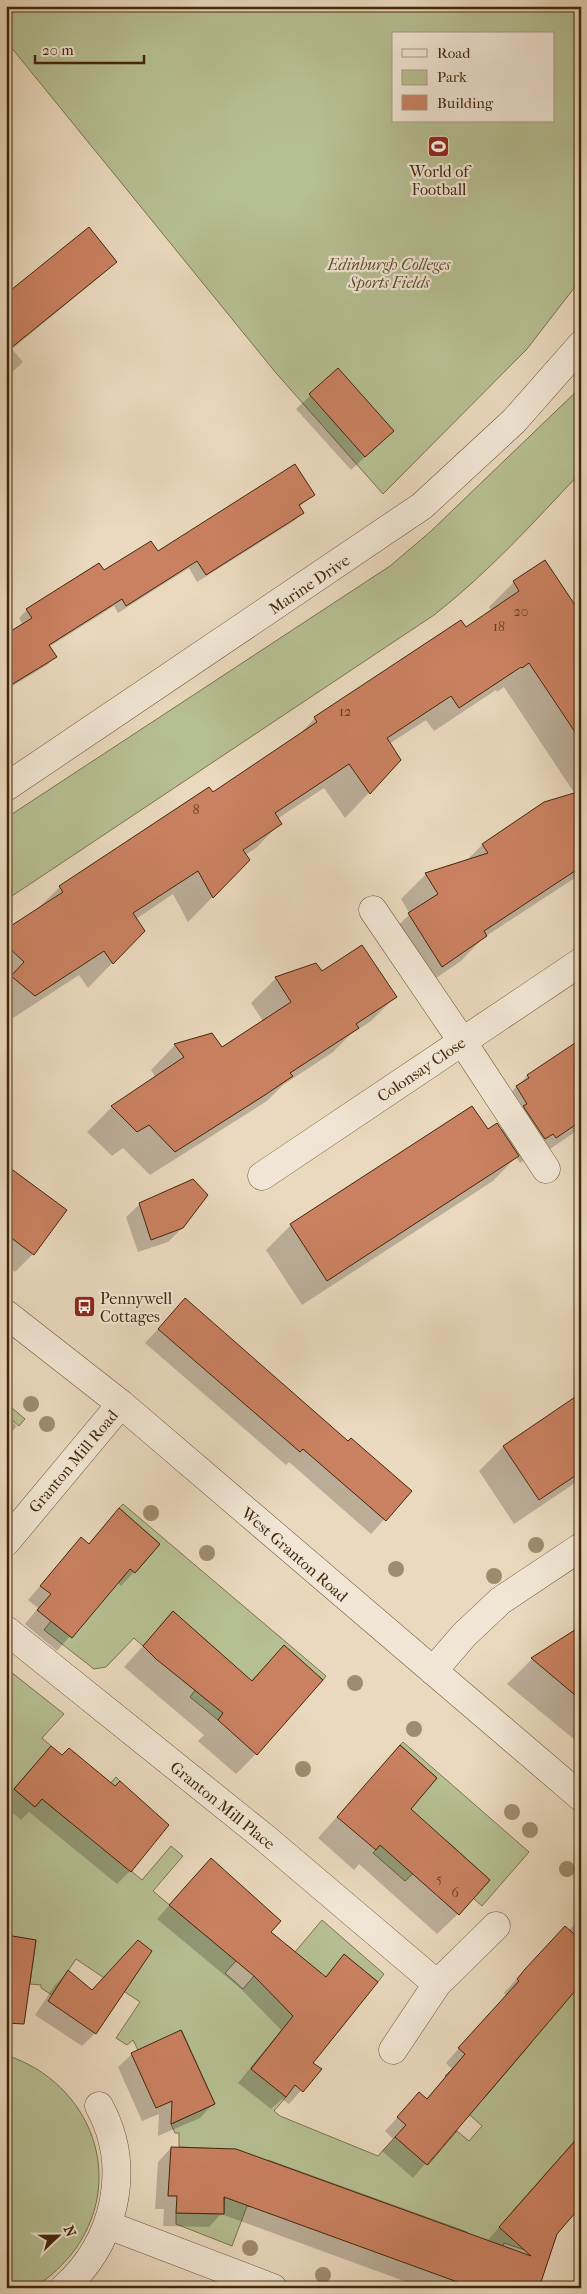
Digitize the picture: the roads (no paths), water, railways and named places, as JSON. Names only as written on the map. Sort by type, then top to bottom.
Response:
[{"type":"street","name":"Marine Drive","points":[[6,787],[422,506],[514,421],[581,345]]},
{"type":"street","points":[[373,910],[546,1169]]},
{"type":"street","name":"Colonsay Close","points":[[262,1176],[581,962]]},
{"type":"street","name":"West Granton Road","points":[[6,1314],[121,1404],[581,1797]]},
{"type":"street","name":"Granton Mill Road","points":[[6,1542],[121,1404]]},
{"type":"street","points":[[433,1671],[464,1635],[500,1600],[581,1547]]},
{"type":"street","name":"Granton Mill Place","points":[[6,1630],[265,1838],[437,1984]]},
{"type":"street","points":[[393,2050],[437,1984],[496,1926]]},
{"type":"street","points":[[64,2288],[92,2256],[108,2225],[114,2204],[116,2162],[108,2125],[99,2106]]},
{"type":"street","points":[[108,2225],[273,2288]]},
{"type":"place","name":"World of Football","points":[[439,147]]},
{"type":"place","name":"Pennywell Cottages","points":[[84,1307]]},
{"type":"park label","name":"Edinburgh Colleges Sports Fields","points":[[389,273]]}]
